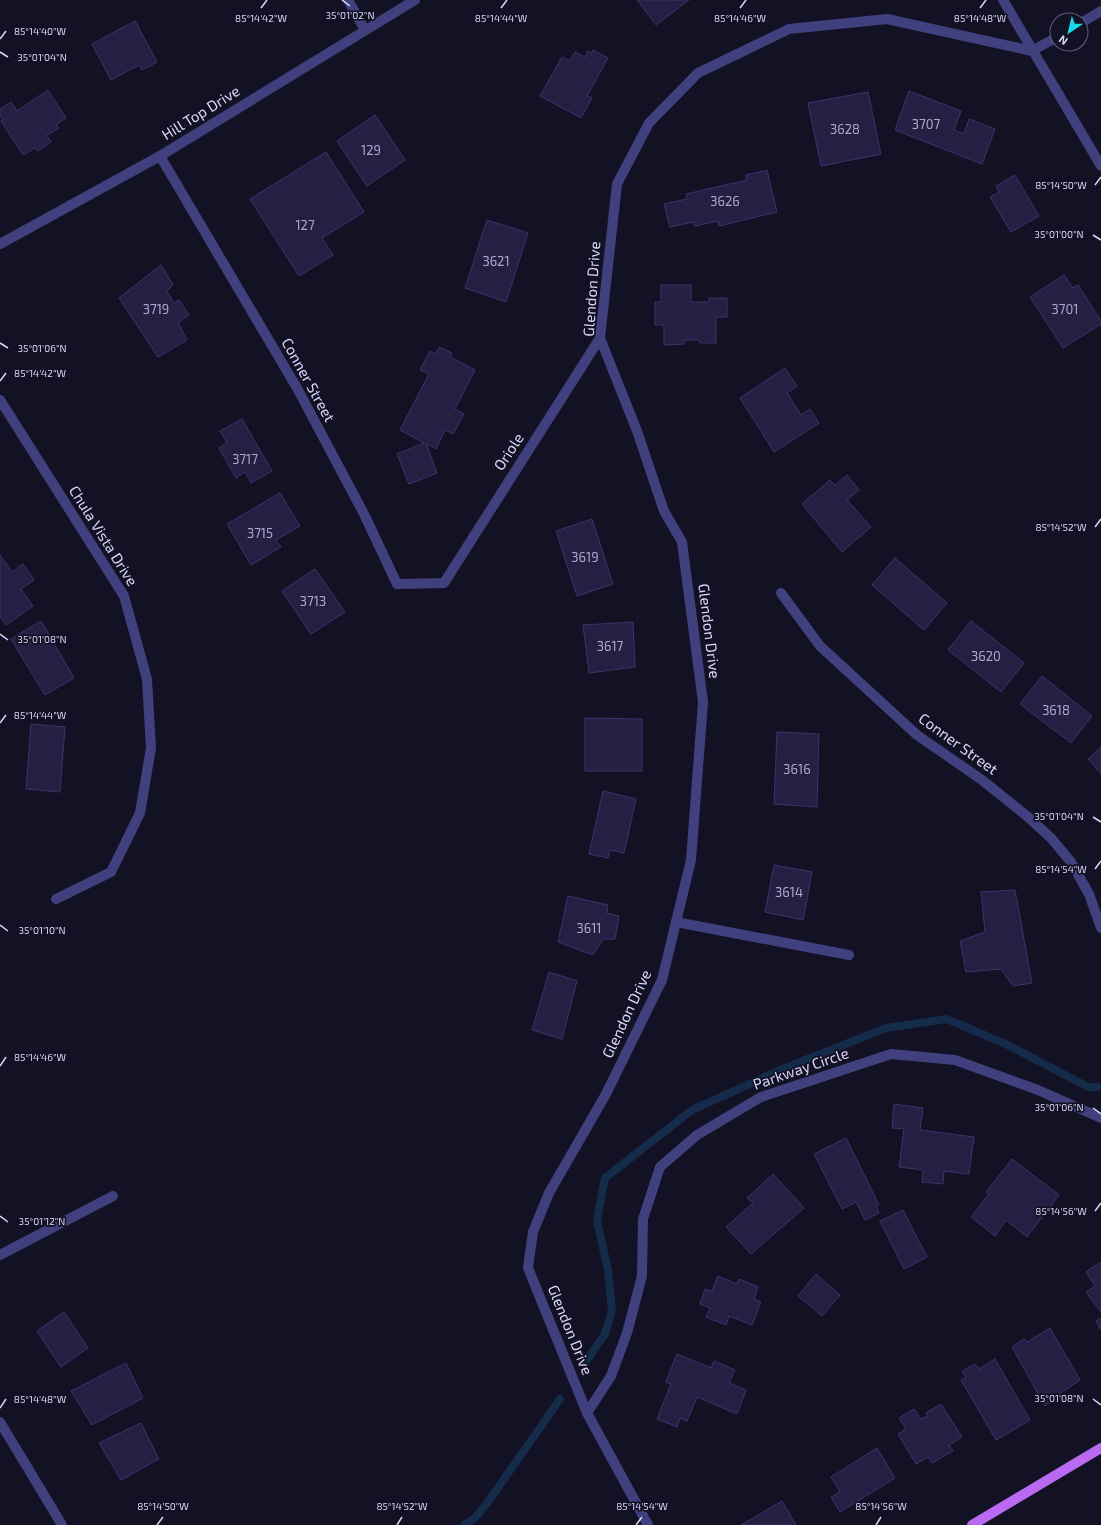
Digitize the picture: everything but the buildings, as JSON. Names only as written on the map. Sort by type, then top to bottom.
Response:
[{"type":"main road","points":[[972,1525],[1101,1448]]},
{"type":"street","points":[[348,0],[365,30]]},
{"type":"street","name":"Hill Top Drive","points":[[0,244],[160,156],[415,0]]},
{"type":"street","points":[[1003,0],[1032,52],[1101,166]]},
{"type":"street","points":[[1089,18],[1101,11]]},
{"type":"street","name":"Glendon Drive","points":[[648,1525],[587,1413],[528,1268],[533,1232],[549,1193],[606,1094],[662,980],[691,860],[703,702],[682,542],[664,511],[637,431],[600,338],[617,184],[649,123],[698,73],[789,29],[887,19],[1032,52]]},
{"type":"street","points":[[1032,52],[1049,42]]},
{"type":"street","name":"Conner Street","points":[[160,156],[297,388],[364,514],[397,584],[444,583]]},
{"type":"street","name":"Oriole","points":[[444,583],[600,338]]},
{"type":"street","name":"Chula Vista Drive","points":[[0,400],[124,596],[147,679],[151,748],[140,813],[111,872],[56,899]]},
{"type":"street","name":"Conner Street","points":[[781,593],[820,646],[917,735],[982,780],[1028,817],[1051,838],[1071,862],[1089,894],[1101,928]]},
{"type":"street","points":[[676,922],[849,955]]},
{"type":"street","name":"Parkway Circle","points":[[587,1413],[611,1376],[627,1333],[642,1276],[643,1219],[660,1167],[697,1135],[761,1097],[891,1054],[956,1060],[1038,1090],[1101,1118]]},
{"type":"street","points":[[0,1255],[113,1196]]},
{"type":"street","points":[[0,1422],[62,1525]]},
{"type":"waterway","points":[[587,1360],[605,1334],[612,1311],[608,1270],[597,1221],[605,1178],[692,1110],[780,1070],[886,1028],[947,1019],[1010,1046],[1088,1087],[1097,1087]]},
{"type":"waterway","points":[[464,1525],[474,1519],[488,1502],[560,1399]]}]
